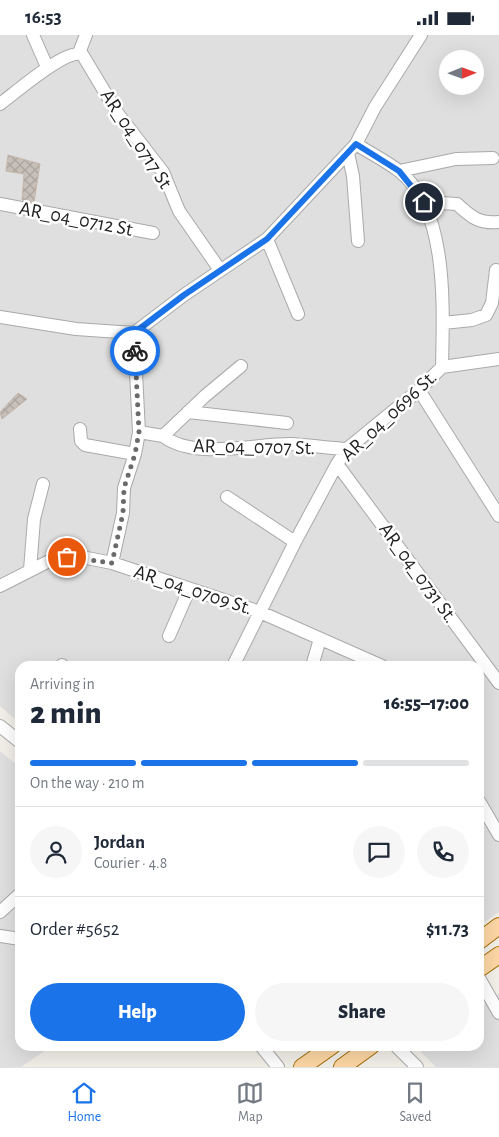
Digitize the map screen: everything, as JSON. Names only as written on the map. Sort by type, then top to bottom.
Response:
[{"type":"main road","points":[[484,937],[499,926]]},
{"type":"main road","points":[[484,966],[499,955]]},
{"type":"main road","points":[[302,1067],[325,1051]]},
{"type":"main road","points":[[342,1067],[363,1051]]},
{"type":"street","points":[[33,35],[48,67]]},
{"type":"street","points":[[0,104],[48,67],[82,55],[86,35]]},
{"type":"street","points":[[0,317],[76,329],[134,333],[220,270],[267,239],[352,149],[384,91],[421,35]]},
{"type":"street","name":"AR_04_0717 St","points":[[82,55],[118,114],[163,173],[179,211],[220,270]]},
{"type":"street","points":[[352,149],[399,171],[424,202],[435,233],[440,268],[443,323],[442,367]]},
{"type":"street","points":[[352,149],[358,241]]},
{"type":"street","points":[[399,171],[456,159],[493,158]]},
{"type":"street","points":[[424,202],[457,204],[472,219],[482,222],[499,222]]},
{"type":"street","name":"AR_04_0712 St","points":[[0,204],[153,233]]},
{"type":"street","points":[[267,239],[298,314]]},
{"type":"street","points":[[443,323],[472,320],[486,315],[492,303],[496,270]]},
{"type":"street","points":[[112,563],[123,513],[124,488],[135,454],[139,432],[134,333]]},
{"type":"street","name":"AR_04_0696 St.","points":[[236,661],[295,542],[347,449],[419,390],[442,367],[499,359]]},
{"type":"street","points":[[163,436],[241,366]]},
{"type":"street","points":[[419,390],[499,516]]},
{"type":"street","points":[[188,412],[287,423]]},
{"type":"street","points":[[80,429],[81,441],[85,445],[135,454]]},
{"type":"street","name":"AR_04_0707 St.","points":[[139,432],[163,436],[177,445],[222,449],[292,444],[347,449]]},
{"type":"street","name":"AR_04_0731 St.","points":[[337,464],[483,661]]},
{"type":"street","points":[[30,570],[34,519],[43,484]]},
{"type":"street","points":[[227,497],[295,542]]},
{"type":"street","name":"AR_04_0709 St.","points":[[0,586],[55,559],[67,557],[112,563],[260,613],[371,661]]},
{"type":"street","points":[[169,636],[189,590]]},
{"type":"street","points":[[313,661],[320,639]]},
{"type":"street","name":"AR_04_0731 St.","points":[[484,663],[499,683]]},
{"type":"street","points":[[0,726],[15,738]]},
{"type":"street","points":[[484,810],[499,835]]},
{"type":"street","points":[[0,912],[15,898]]},
{"type":"street","points":[[0,936],[15,938]]},
{"type":"street","points":[[484,987],[499,1013]]},
{"type":"street","points":[[265,1051],[278,1067]]},
{"type":"street","points":[[401,1051],[417,1067]]},
{"type":"shaded area","points":[[0,35],[499,35],[499,912],[484,922],[484,661],[15,661],[15,719],[0,706]]},
{"type":"shaded area","points":[[0,751],[15,763],[15,1051],[45,1051],[21,1067],[0,1067]]},
{"type":"shaded area","points":[[499,993],[499,1067],[436,1067],[421,1052],[484,1051],[484,1004]]},
{"type":"building","points":[[8,155],[40,164],[34,202],[22,200],[24,174],[6,171]]},
{"type":"building","points":[[18,393],[27,399],[2,419],[0,412]]},
{"type":"way so far","points":[[67,557],[82,557],[112,563],[123,513],[124,488],[135,454],[139,432],[135,351]]},
{"type":"route","points":[[135,351],[134,333],[184,295],[267,239],[356,144],[399,171],[424,202]]}]
